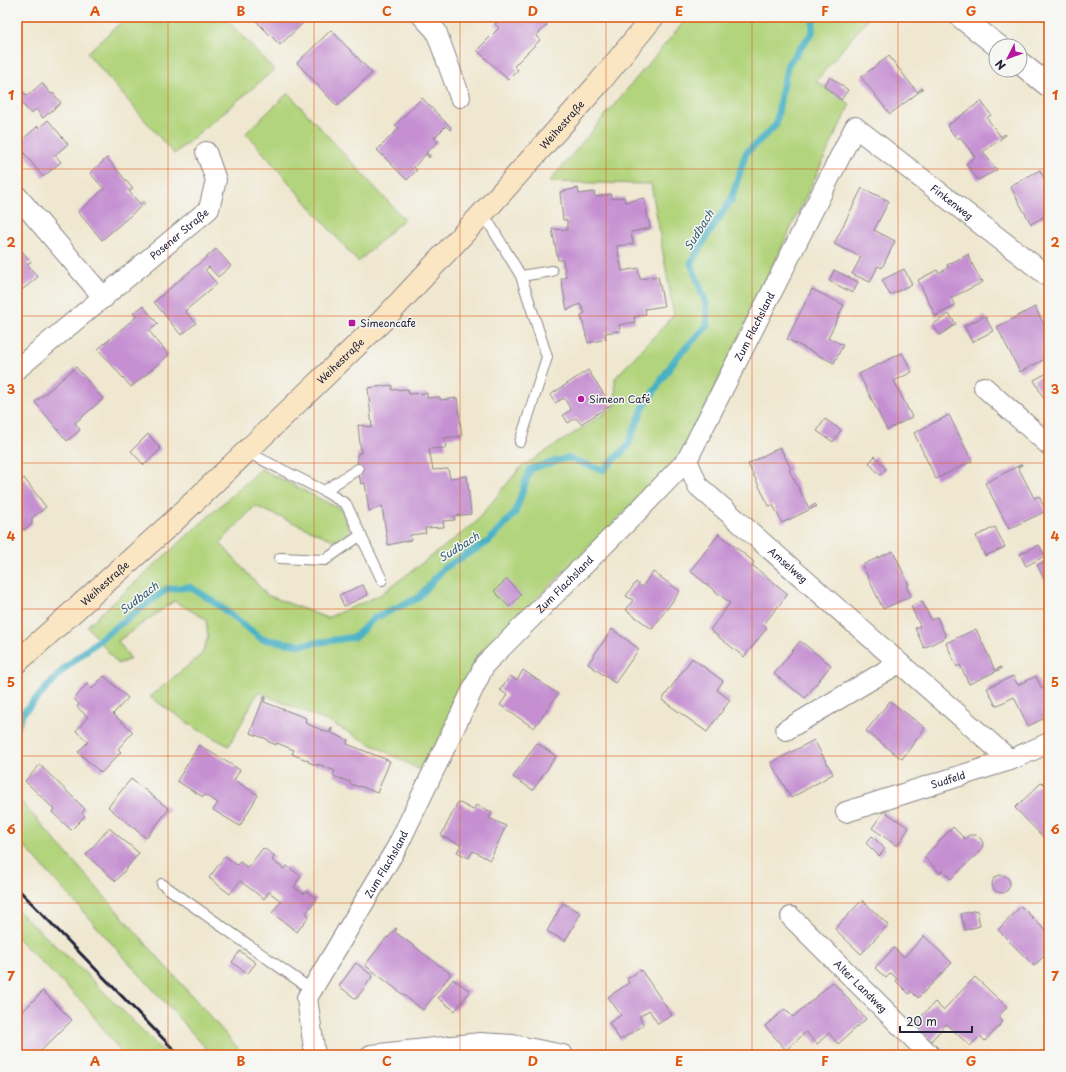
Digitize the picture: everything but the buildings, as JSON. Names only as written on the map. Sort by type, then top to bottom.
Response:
[{"type":"main road","name":"Weihestraße","points":[[17,662],[174,521],[383,320],[483,213],[599,83],[653,17]]},
{"type":"street","points":[[423,17],[436,31],[460,97]]},
{"type":"street","points":[[961,17],[988,38]]},
{"type":"street","points":[[1028,69],[1049,86]]},
{"type":"street","name":"Finkenweg","points":[[855,126],[1049,277]]},
{"type":"street","name":"Zum Flachsland","points":[[315,1055],[308,998],[397,847],[484,664],[641,508],[687,460],[855,126]]},
{"type":"street","name":"Posener Straße","points":[[17,369],[209,209],[216,180],[206,152]]},
{"type":"street","points":[[17,196],[104,298]]},
{"type":"street","points":[[984,387],[1049,445]]},
{"type":"street","name":"Amselweg","points":[[687,460],[698,486],[1010,760]]},
{"type":"street","points":[[786,730],[899,663]]},
{"type":"street","name":"Sudfeld","points":[[846,812],[1010,760],[1049,743]]},
{"type":"street","name":"Alter Landweg","points":[[790,917],[930,1055]]},
{"type":"street","points":[[371,1055],[480,1043],[513,1045],[563,1055]]},
{"type":"lane","points":[[483,213],[521,276],[547,357],[520,442]]},
{"type":"lane","points":[[521,276],[552,271]]},
{"type":"lane","points":[[246,452],[324,491],[346,504],[382,580]]},
{"type":"lane","points":[[324,491],[358,469]]},
{"type":"lane","points":[[280,558],[325,560],[361,535]]},
{"type":"lane","points":[[162,884],[312,990]]},
{"type":"green space","points":[[127,17],[224,17],[274,70],[174,154],[87,53]]},
{"type":"green space","points":[[688,17],[869,17],[816,81],[850,104],[684,452],[476,659],[424,772],[331,723],[258,692],[229,746],[197,729],[150,697],[202,654],[208,637],[206,619],[174,601],[118,641],[131,659],[118,664],[87,626],[261,469],[342,510],[350,530],[338,542],[255,506],[220,543],[267,595],[327,618],[380,595],[474,524],[520,468],[616,406],[615,378],[674,315],[651,184],[549,182]]},
{"type":"green space","points":[[288,93],[404,219],[358,262],[246,133]]},
{"type":"green space","points":[[17,797],[244,1055],[212,1055],[17,838]]},
{"type":"green space","points":[[17,910],[87,975],[167,1055],[123,1055],[85,1005],[17,938]]},
{"type":"waterway","name":"Sudbach","points":[[17,727],[23,713],[65,668],[104,636],[167,589],[190,587],[213,601],[262,639],[300,645],[355,637],[374,618],[418,598],[444,568],[488,542],[515,513],[530,469],[567,458],[603,470],[627,447],[643,408],[676,358],[707,326],[706,303],[691,263],[731,200],[746,153],[776,125],[788,64],[812,33],[814,17]]},
{"type":"railway","points":[[17,888],[179,1055]]},
{"type":"place","name":"Simeoncafe","points":[[352,323]]},
{"type":"place","name":"Simeon Café","points":[[581,399]]}]
